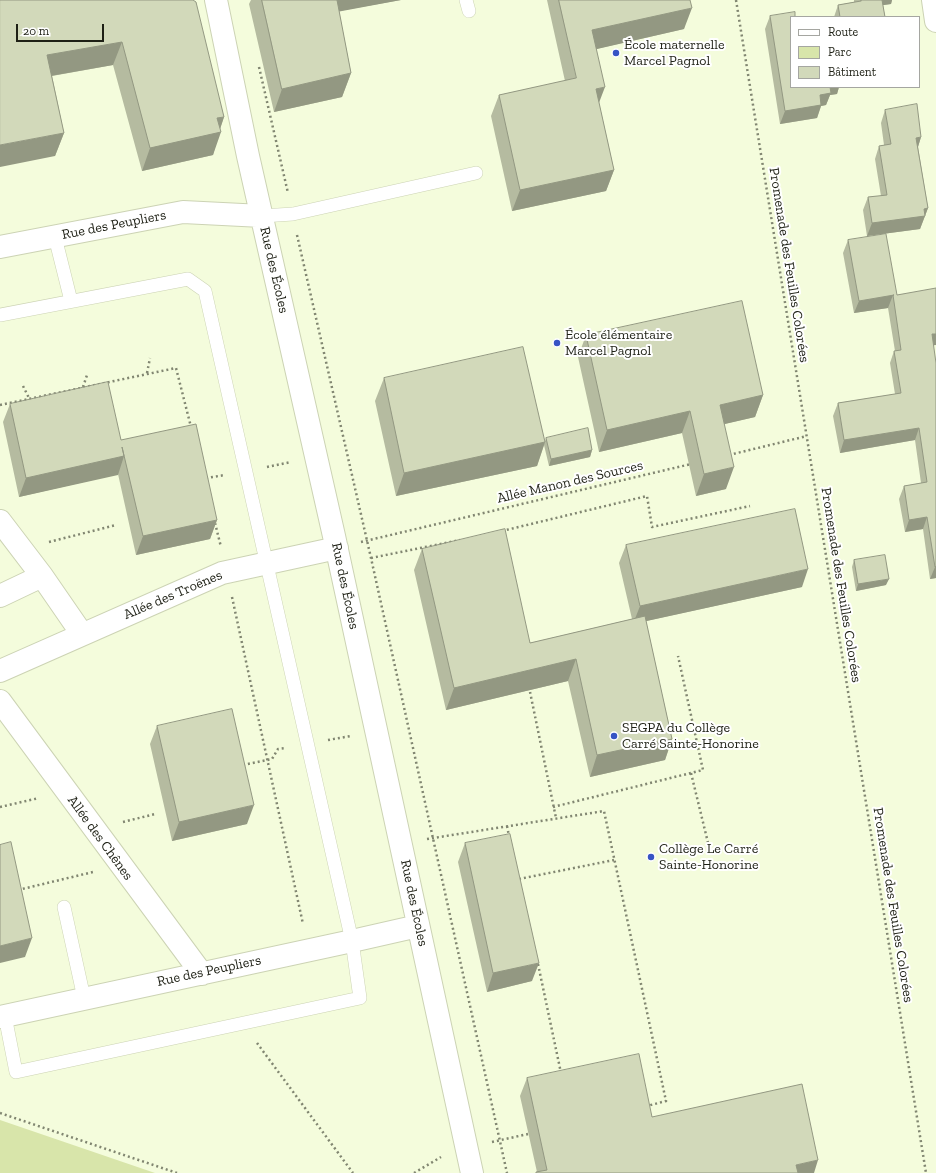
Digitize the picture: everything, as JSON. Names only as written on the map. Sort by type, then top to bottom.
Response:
[{"type":"street","name":"Rue des Écoles","points":[[216,0],[248,156],[337,548],[472,1173]]},
{"type":"street","points":[[933,0],[936,21]]},
{"type":"street","name":"Rue des Peupliers","points":[[0,248],[183,212],[262,216]]},
{"type":"street","points":[[0,521],[42,576],[82,634]]},
{"type":"street","name":"Allée des Troënes","points":[[0,671],[222,572],[337,548]]},
{"type":"street","points":[[0,596],[42,576]]},
{"type":"street","name":"Allée des Chênes","points":[[0,701],[202,974]]},
{"type":"street","name":"Rue des Peupliers","points":[[3,1016],[418,926]]},
{"type":"lane","points":[[262,216],[293,214],[476,173]]},
{"type":"lane","points":[[55,237],[71,301]]},
{"type":"lane","points":[[0,315],[188,279],[204,291],[352,941],[360,998],[16,1072],[3,1016]]},
{"type":"lane","points":[[64,907],[84,998]]},
{"type":"path","name":"Promenade des Feuilles Colorées","points":[[736,0],[926,1173]]},
{"type":"path","points":[[258,64],[371,558],[507,1173]]},
{"type":"path","points":[[147,374],[150,358]]},
{"type":"path","points":[[83,387],[87,375]]},
{"type":"path","points":[[23,386],[32,404]]},
{"type":"path","points":[[722,456],[807,436]]},
{"type":"path","name":"Allée Manon des Sources","points":[[337,548],[691,464]]},
{"type":"path","points":[[497,532],[647,496],[652,526],[750,506]]},
{"type":"path","points":[[21,549],[116,525]]},
{"type":"path","points":[[371,558],[467,538]]},
{"type":"path","points":[[554,808],[703,770],[678,656]]},
{"type":"path","points":[[528,685],[556,818]]},
{"type":"path","points":[[691,773],[710,851]]},
{"type":"path","points":[[0,807],[66,792]]},
{"type":"path","points":[[402,846],[433,838],[604,811],[666,1101],[645,1106]]},
{"type":"path","points":[[507,826],[510,841]]},
{"type":"path","points":[[520,886],[519,879],[614,860]]},
{"type":"path","points":[[11,891],[121,866]]},
{"type":"path","points":[[537,963],[562,1078]]},
{"type":"path","points":[[242,1024],[260,1046],[353,1173]]},
{"type":"path","points":[[0,1113],[177,1173]]},
{"type":"path","points":[[467,1149],[499,1139],[528,1134]]},
{"type":"path","points":[[414,1173],[446,1155]]},
{"type":"green space","points":[[0,1120],[155,1173],[0,1173]]},
{"type":"building","points":[[0,0],[193,0],[196,2],[224,117],[217,118],[221,132],[150,148],[122,42],[47,55],[64,133],[0,145]]},
{"type":"building","points":[[262,0],[337,0],[351,73],[282,89]]},
{"type":"building","points":[[559,0],[690,0],[692,8],[592,30],[605,87],[596,89],[614,170],[520,190],[499,95],[576,78]]},
{"type":"building","points":[[882,0],[885,16],[840,16],[838,5],[861,1]]},
{"type":"building","points":[[795,12],[795,16],[790,16],[790,88],[830,88],[831,93],[820,95],[821,105],[785,111],[770,16]]},
{"type":"building","points":[[917,104],[921,137],[916,138],[928,208],[924,209],[925,216],[872,223],[868,197],[887,195],[879,146],[891,144],[885,110]]},
{"type":"building","points":[[886,234],[897,295],[936,288],[936,334],[932,334],[936,363],[935,567],[927,517],[909,520],[904,486],[927,482],[919,428],[844,440],[838,403],[901,393],[894,351],[901,350],[893,295],[859,301],[848,240]]},
{"type":"building","points":[[742,301],[763,395],[720,405],[734,467],[704,474],[690,411],[607,430],[586,335]]},
{"type":"building","points":[[523,347],[545,442],[404,473],[384,378]]},
{"type":"building","points":[[108,382],[121,440],[196,424],[217,520],[143,536],[122,447],[124,456],[26,478],[10,404]]},
{"type":"building","points":[[588,428],[592,450],[551,459],[546,438]]},
{"type":"building","points":[[795,509],[808,569],[640,606],[626,545]]},
{"type":"building","points":[[505,529],[530,643],[645,616],[672,739],[597,755],[576,659],[454,688],[422,549]]},
{"type":"building","points":[[885,555],[889,579],[858,584],[854,560]]},
{"type":"building","points":[[232,709],[254,805],[179,822],[157,726]]},
{"type":"building","points":[[510,834],[539,963],[493,973],[465,843]]},
{"type":"building","points":[[11,842],[32,938],[0,946],[0,845]]},
{"type":"building","points":[[639,1054],[652,1117],[802,1084],[818,1160],[796,1165],[798,1173],[536,1173],[547,1170],[527,1078]]},
{"type":"place","name":"École maternelle Marcel Pagnol","points":[[616,53]]},
{"type":"place","name":"École élémentaire Marcel Pagnol","points":[[557,343]]},
{"type":"place","name":"SEGPA du Collège Carré Sainte-Honorine","points":[[614,736]]},
{"type":"place","name":"Collège Le Carré Sainte-Honorine","points":[[651,857]]}]
